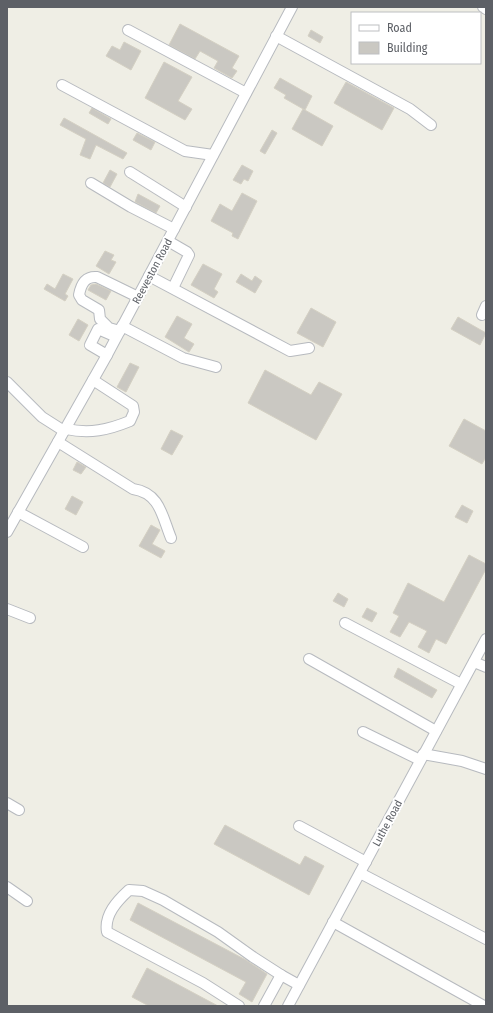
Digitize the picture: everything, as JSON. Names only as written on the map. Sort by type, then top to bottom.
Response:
[{"type":"street","name":"Reeveston Road","points":[[7,532],[107,355],[292,7]]},
{"type":"street","points":[[128,30],[246,94]]},
{"type":"street","points":[[276,36],[410,109],[431,125]]},
{"type":"street","points":[[62,85],[185,152],[214,155]]},
{"type":"street","points":[[130,172],[186,207]]},
{"type":"street","points":[[91,182],[131,207],[174,230]]},
{"type":"street","points":[[168,241],[187,252],[189,255],[172,288]]},
{"type":"street","points":[[138,297],[97,277],[90,276],[81,286],[79,295],[82,300],[99,310],[100,319],[109,328],[183,358],[216,367]]},
{"type":"street","points":[[149,276],[290,351],[309,348]]},
{"type":"street","points":[[107,355],[90,345],[98,329],[119,331]]},
{"type":"street","points":[[7,382],[42,417],[65,430],[87,432],[115,427],[130,421],[134,412],[133,406],[93,380]]},
{"type":"street","points":[[58,442],[133,489],[143,490],[151,495],[156,502],[171,538]]},
{"type":"street","points":[[18,512],[82,547]]},
{"type":"street","points":[[7,610],[30,618]]},
{"type":"street","points":[[345,623],[461,684]]},
{"type":"street","name":"Luthe Road","points":[[288,1006],[486,640]]},
{"type":"street","points":[[309,659],[436,731]]},
{"type":"street","points":[[474,662],[486,668]]},
{"type":"street","points":[[363,732],[422,757],[462,761],[486,769]]},
{"type":"street","points":[[7,803],[19,810]]},
{"type":"street","points":[[299,826],[366,862]]},
{"type":"street","points":[[360,873],[486,939]]},
{"type":"street","points":[[7,887],[27,901]]},
{"type":"street","points":[[239,1006],[203,983],[107,932],[106,925],[114,904],[129,890],[143,891],[163,900],[218,932],[253,958],[299,985]]},
{"type":"street","points":[[333,922],[484,1006]]},
{"type":"street","points":[[264,1006],[281,975]]},
{"type":"building","points":[[180,24],[239,56],[232,68],[237,71],[232,78],[214,68],[218,61],[200,51],[195,59],[169,45]]},
{"type":"building","points":[[311,30],[323,37],[320,43],[308,36]]},
{"type":"building","points":[[124,42],[141,51],[131,70],[106,56],[112,46],[120,50]]},
{"type":"building","points":[[164,62],[192,77],[178,101],[192,109],[185,120],[145,98]]},
{"type":"building","points":[[280,78],[312,96],[305,110],[284,98],[286,95],[274,88]]},
{"type":"building","points":[[346,82],[394,108],[382,130],[334,103]]},
{"type":"building","points":[[92,108],[111,119],[108,124],[89,113]]},
{"type":"building","points":[[303,109],[333,126],[322,146],[292,129]]},
{"type":"building","points":[[64,118],[127,153],[123,159],[96,145],[90,159],[80,155],[86,139],[60,125]]},
{"type":"building","points":[[272,130],[277,133],[265,154],[260,151]]},
{"type":"building","points":[[137,133],[155,142],[151,150],[133,140]]},
{"type":"building","points":[[242,165],[253,171],[248,181],[244,179],[241,184],[233,180]]},
{"type":"building","points":[[110,170],[117,174],[110,187],[103,183]]},
{"type":"building","points":[[242,193],[257,201],[238,239],[232,236],[233,233],[211,221],[220,204],[232,211]]},
{"type":"building","points":[[138,194],[160,206],[156,213],[135,202]]},
{"type":"building","points":[[105,251],[114,255],[111,260],[116,262],[109,274],[96,266]]},
{"type":"building","points":[[203,264],[222,274],[214,289],[218,292],[214,298],[191,285]]},
{"type":"building","points":[[63,274],[73,279],[65,294],[68,296],[65,301],[44,289],[47,284],[55,289]]},
{"type":"building","points":[[241,274],[252,281],[255,276],[262,281],[255,293],[236,282]]},
{"type":"building","points":[[96,284],[111,291],[106,300],[88,290],[91,285]]},
{"type":"building","points":[[311,308],[336,322],[323,347],[297,333]]},
{"type":"building","points":[[177,316],[192,324],[184,338],[194,344],[189,352],[165,337]]},
{"type":"building","points":[[458,317],[486,333],[480,345],[451,329]]},
{"type":"building","points":[[78,319],[88,325],[79,341],[69,335]]},
{"type":"building","points":[[130,363],[139,367],[126,392],[117,387]]},
{"type":"building","points":[[265,370],[311,395],[319,382],[342,394],[316,440],[248,403]]},
{"type":"building","points":[[464,419],[486,431],[486,457],[482,464],[449,446]]},
{"type":"building","points":[[171,430],[183,436],[172,455],[161,449]]},
{"type":"building","points":[[77,462],[86,467],[81,474],[73,470]]},
{"type":"building","points":[[72,496],[83,502],[76,515],[65,509]]},
{"type":"building","points":[[462,505],[473,511],[467,523],[455,517]]},
{"type":"building","points":[[151,525],[160,530],[152,544],[165,551],[161,558],[139,546]]},
{"type":"building","points":[[469,555],[486,564],[486,569],[446,644],[436,639],[429,653],[418,647],[427,631],[409,622],[400,637],[390,632],[399,616],[393,613],[408,583],[444,602]]},
{"type":"building","points":[[338,593],[348,599],[344,607],[333,601]]},
{"type":"building","points":[[367,608],[377,613],[372,622],[362,617]]},
{"type":"building","points":[[398,668],[437,690],[432,698],[394,677]]},
{"type":"building","points":[[225,825],[300,865],[305,856],[324,866],[309,895],[214,844]]},
{"type":"building","points":[[138,903],[246,960],[267,974],[252,1002],[239,994],[246,982],[130,920]]},
{"type":"building","points":[[147,968],[218,1006],[149,1006],[132,997]]}]
